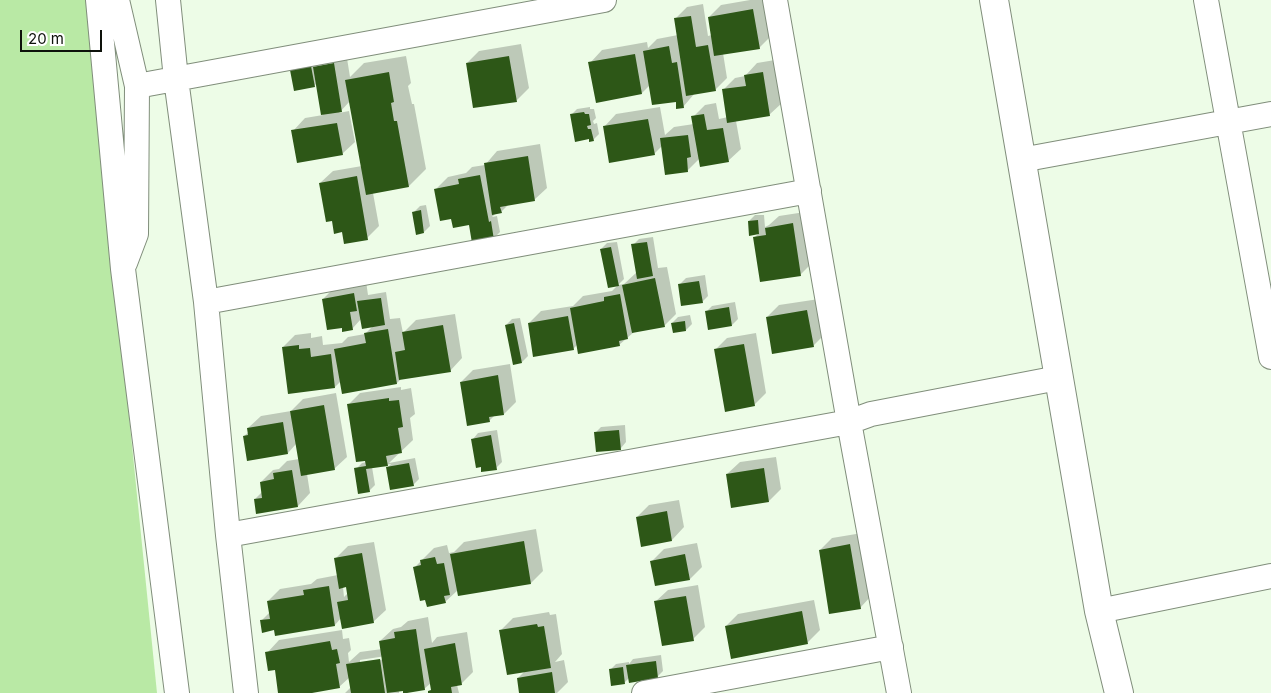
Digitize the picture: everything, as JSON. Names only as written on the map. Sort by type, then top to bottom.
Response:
[{"type":"street","points":[[98,0],[123,269],[177,693]]},
{"type":"street","points":[[117,0],[137,86],[136,234],[123,269]]},
{"type":"street","points":[[168,0],[176,79],[206,302],[228,535],[246,693]]},
{"type":"street","points":[[137,86],[604,0]]},
{"type":"street","points":[[776,0],[849,422],[899,693]]},
{"type":"street","points":[[994,0],[1099,611],[1119,693]]},
{"type":"street","points":[[1206,0],[1270,347]]},
{"type":"street","points":[[1021,160],[1271,114]]},
{"type":"street","points":[[206,302],[809,191]]},
{"type":"street","points":[[228,535],[849,422],[871,414],[1058,378]]},
{"type":"street","points":[[1099,611],[1271,576]]},
{"type":"street","points":[[644,693],[891,647]]},
{"type":"shaded area","points":[[0,0],[87,0],[157,693],[0,693]]},
{"type":"building","points":[[753,9],[760,49],[714,56],[708,17]]},
{"type":"building","points":[[691,16],[696,47],[708,45],[716,91],[686,96],[674,18]]},
{"type":"building","points":[[669,46],[672,63],[677,62],[684,108],[676,109],[676,102],[652,105],[643,51]]},
{"type":"building","points":[[635,54],[642,94],[596,103],[588,62]]},
{"type":"building","points":[[509,56],[517,102],[473,108],[466,63]]},
{"type":"building","points":[[334,63],[342,112],[321,115],[313,67]]},
{"type":"building","points":[[311,66],[315,87],[294,91],[290,70]]},
{"type":"building","points":[[389,72],[394,102],[391,103],[394,121],[397,121],[409,187],[366,195],[345,80]]},
{"type":"building","points":[[763,72],[770,116],[727,123],[722,89],[746,86],[744,75]]},
{"type":"building","points":[[584,112],[589,114],[591,125],[587,126],[588,129],[591,129],[594,141],[589,142],[589,139],[575,142],[570,114]]},
{"type":"building","points":[[704,114],[707,130],[723,128],[729,162],[700,167],[691,116]]},
{"type":"building","points":[[648,119],[655,155],[609,163],[603,126]]},
{"type":"building","points":[[337,123],[343,155],[297,163],[291,130]]},
{"type":"building","points":[[688,135],[691,157],[687,158],[688,172],[665,175],[660,138]]},
{"type":"building","points":[[528,156],[535,201],[500,207],[502,213],[492,215],[484,163]]},
{"type":"building","points":[[480,175],[494,240],[472,243],[469,225],[453,228],[451,219],[440,221],[434,189],[459,184],[458,179]]},
{"type":"building","points":[[357,176],[368,240],[344,244],[342,232],[334,234],[332,221],[326,222],[319,183]]},
{"type":"building","points":[[421,210],[424,233],[416,235],[412,212]]},
{"type":"building","points":[[758,220],[759,234],[749,236],[748,221]]},
{"type":"building","points":[[793,223],[801,276],[760,282],[753,237],[766,235],[765,228]]},
{"type":"building","points":[[647,242],[653,276],[637,279],[631,244]]},
{"type":"building","points":[[611,247],[619,286],[608,288],[600,249]]},
{"type":"building","points":[[655,278],[665,327],[632,333],[622,285]]},
{"type":"building","points":[[699,281],[703,303],[681,306],[678,284]]},
{"type":"building","points":[[354,293],[357,311],[350,312],[353,330],[342,332],[342,328],[327,330],[322,299]]},
{"type":"building","points":[[620,294],[628,339],[619,341],[620,346],[578,354],[570,308],[604,301],[604,297]]},
{"type":"building","points":[[381,298],[385,325],[362,329],[357,301]]},
{"type":"building","points":[[729,307],[732,326],[708,330],[705,311]]},
{"type":"building","points":[[807,310],[814,347],[772,354],[766,317]]},
{"type":"building","points":[[568,316],[574,350],[533,357],[528,323]]},
{"type":"building","points":[[685,321],[686,331],[673,333],[671,323]]},
{"type":"building","points":[[514,323],[522,363],[513,365],[505,325]]},
{"type":"building","points":[[443,325],[451,372],[399,380],[395,352],[405,350],[402,332]]},
{"type":"building","points":[[388,329],[397,384],[342,394],[334,349],[366,343],[364,333]]},
{"type":"building","points":[[744,344],[755,406],[725,412],[714,349]]},
{"type":"building","points":[[299,345],[299,349],[310,348],[311,357],[331,354],[335,388],[288,394],[282,347]]},
{"type":"building","points":[[498,375],[504,415],[489,417],[490,422],[467,426],[460,382]]},
{"type":"building","points":[[389,398],[389,401],[399,400],[403,427],[398,428],[402,453],[386,456],[388,466],[366,469],[370,492],[358,494],[354,468],[366,466],[365,461],[356,462],[347,404]]},
{"type":"building","points":[[324,405],[335,470],[301,476],[290,411]]},
{"type":"building","points":[[283,422],[288,454],[247,461],[243,436],[248,435],[247,428]]},
{"type":"building","points":[[619,430],[621,450],[596,452],[594,432]]},
{"type":"building","points":[[491,435],[497,470],[481,472],[481,467],[476,468],[471,439]]},
{"type":"building","points":[[409,463],[414,486],[390,490],[386,467]]},
{"type":"building","points":[[764,468],[769,502],[731,508],[726,474]]},
{"type":"building","points":[[292,470],[298,507],[256,514],[254,499],[262,498],[260,482],[274,479],[273,473]]},
{"type":"building","points":[[667,511],[672,541],[641,547],[636,517]]},
{"type":"building","points":[[524,541],[531,584],[458,596],[450,554]]},
{"type":"building","points":[[850,544],[861,609],[829,614],[819,550]]},
{"type":"building","points":[[362,553],[374,623],[342,629],[337,602],[348,600],[346,587],[339,589],[334,558]]},
{"type":"building","points":[[685,554],[690,580],[655,586],[650,561]]},
{"type":"building","points":[[435,557],[437,564],[444,563],[450,595],[444,596],[446,603],[427,607],[425,600],[420,601],[413,567],[421,565],[420,560]]},
{"type":"building","points":[[329,586],[335,626],[275,636],[274,630],[262,633],[260,620],[270,619],[267,601],[304,595],[303,590]]},
{"type":"building","points":[[686,596],[694,641],[662,646],[654,601]]},
{"type":"building","points":[[802,611],[808,644],[731,659],[725,626]]},
{"type":"building","points":[[537,624],[538,627],[544,626],[551,668],[507,675],[499,630]]},
{"type":"building","points":[[416,629],[425,690],[407,693],[403,693],[403,691],[387,693],[379,641],[395,638],[394,632]]},
{"type":"building","points":[[330,641],[332,650],[337,649],[340,663],[336,664],[340,688],[312,693],[278,693],[275,670],[268,671],[265,652]]},
{"type":"building","points":[[455,643],[462,685],[451,687],[452,693],[428,693],[431,690],[424,649]]},
{"type":"building","points":[[380,659],[385,693],[351,693],[346,664]]},
{"type":"building","points":[[656,661],[658,678],[629,683],[626,665]]},
{"type":"building","points":[[623,667],[625,684],[611,686],[609,669]]},
{"type":"building","points":[[552,672],[555,693],[519,693],[517,678]]}]
